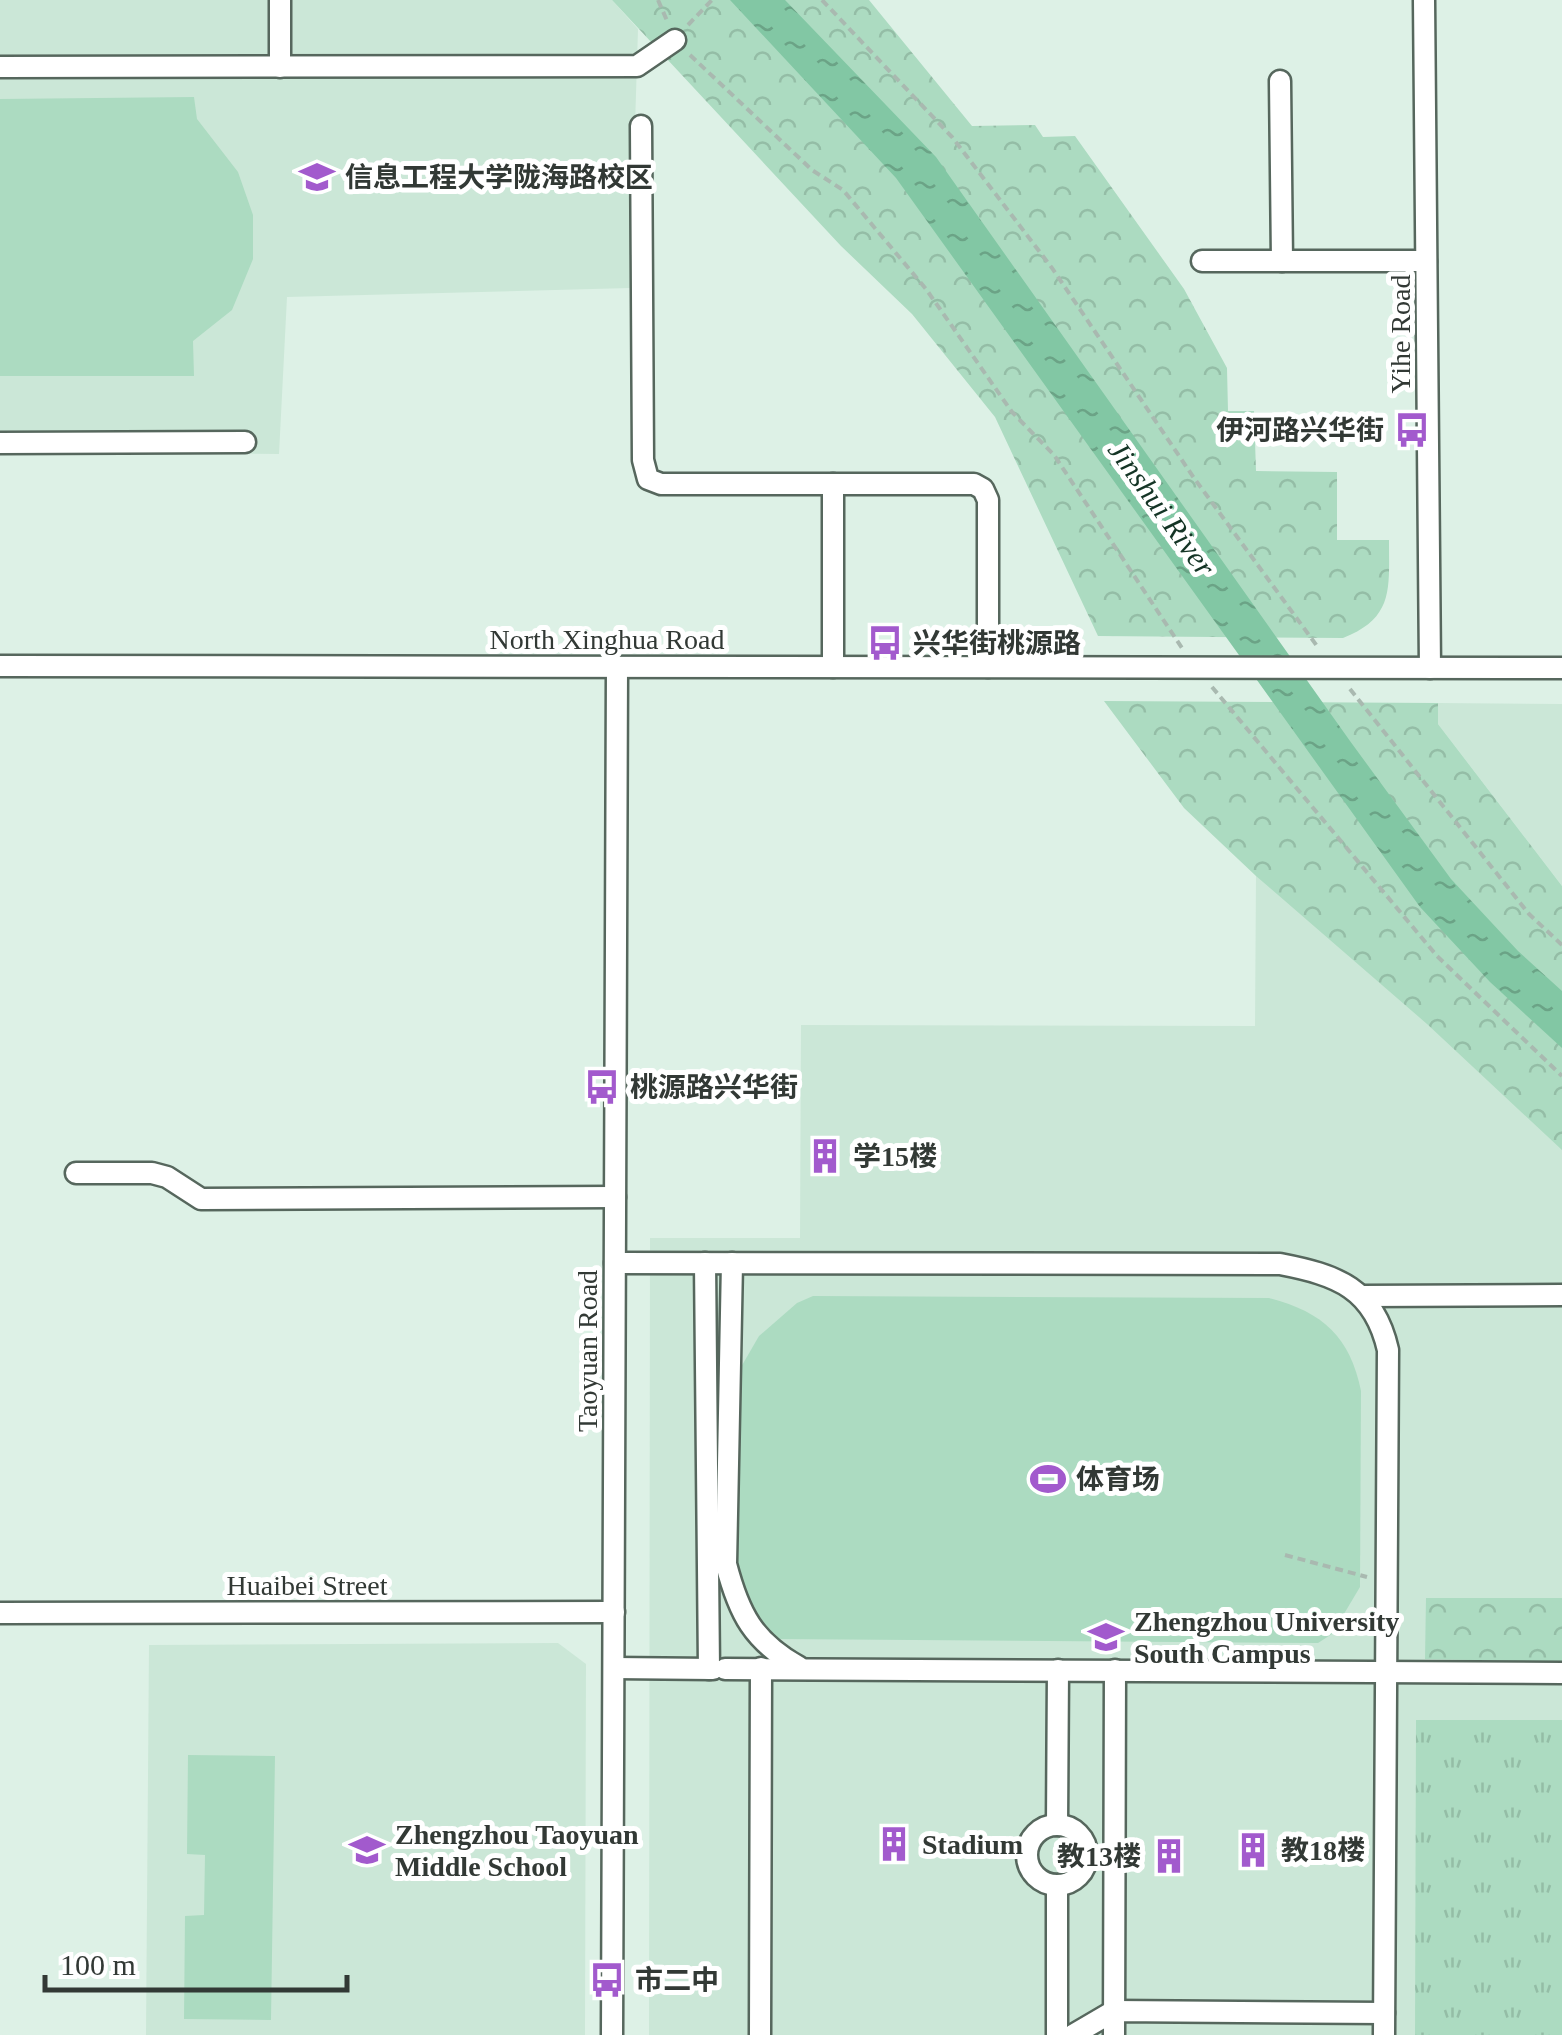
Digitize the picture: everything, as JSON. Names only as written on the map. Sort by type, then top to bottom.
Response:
[{"type":"street","points":[[280,0],[280,66]]},
{"type":"street","name":"Yihe Road","points":[[1424,0],[1430,668]]},
{"type":"street","points":[[0,67],[637,66],[675,40]]},
{"type":"street","points":[[1280,81],[1282,261]]},
{"type":"street","points":[[641,126],[643,460],[648,479],[661,484],[974,484],[982,488],[988,500],[988,668]]},
{"type":"street","points":[[1202,261],[1426,260]]},
{"type":"street","points":[[0,442],[244,442]]},
{"type":"street","points":[[833,484],[833,667]]},
{"type":"street","name":"North Xinghua Road","points":[[0,666],[1562,668]]},
{"type":"street","name":"Taoyuan Road","points":[[612,2035],[617,667]]},
{"type":"street","points":[[76,1173],[152,1173],[167,1177],[200,1199],[615,1197]]},
{"type":"street","points":[[615,1263],[1280,1264],[1319,1271],[1363,1296],[1388,1350],[1384,2035]]},
{"type":"street","points":[[705,1263],[715,1669]]},
{"type":"street","points":[[732,1263],[726,1564],[735,1599],[750,1627],[781,1657],[802,1669]]},
{"type":"street","points":[[1363,1296],[1562,1295]]},
{"type":"street","name":"Huaibei Street","points":[[0,1613],[614,1612]]},
{"type":"street","points":[[614,1668],[1562,1674]]},
{"type":"street","points":[[760,2035],[761,1668]]},
{"type":"street","points":[[1058,1670],[1058,1825]]},
{"type":"street","points":[[1114,2035],[1115,1670]]},
{"type":"street","points":[[1058,1825],[1081,1838],[1087,1857],[1080,1874],[1058,1885],[1039,1880],[1026,1858],[1038,1832],[1058,1825]]},
{"type":"street","points":[[1057,2035],[1058,1885]]},
{"type":"street","points":[[1072,2035],[1114,2011],[1384,2013]]},
{"type":"path","points":[[701,12],[712,0]]},
{"type":"path","points":[[822,0],[964,152],[1052,268],[1327,668],[1530,914],[1562,945]]},
{"type":"path","points":[[675,40],[812,170],[843,190],[926,289],[1012,412],[1054,455],[1205,668],[1438,956],[1562,1076]]},
{"type":"path","points":[[1285,1556],[1360,1577],[1387,1578]]},
{"type":"shaded area","name":"信息工程大学陇海路校区","points":[[0,0],[612,0],[638,29],[630,288],[287,297],[279,454],[0,452]]},
{"type":"shaded area","points":[[1438,703],[1562,704],[1562,886],[1438,724]]},
{"type":"shaded area","name":"Zhengzhou University South Campus","points":[[1256,876],[1297,876],[1562,1101],[1562,2035],[649,2035],[650,1238],[800,1238],[801,1025],[1255,1026]]},
{"type":"shaded area","name":"Zhengzhou Taoyuan Middle School","points":[[558,1643],[586,1664],[585,2035],[146,2035],[149,1645]]},
{"type":"green space","points":[[612,0],[869,0],[972,126],[1035,125],[1043,137],[1075,136],[1184,289],[1227,368],[1228,411],[1254,411],[1256,471],[1337,472],[1337,540],[1389,540],[1388,587],[1372,621],[1343,638],[1098,636],[995,417],[912,314],[841,246]]},
{"type":"green space","points":[[194,97],[197,119],[238,172],[253,215],[253,259],[232,310],[193,341],[194,376],[0,376],[0,99]]},
{"type":"green space","points":[[1104,701],[1438,703],[1438,724],[1562,886],[1562,1150],[1184,808]]},
{"type":"green space","name":"体育场","points":[[813,1296],[1269,1298],[1305,1311],[1319,1319],[1341,1342],[1350,1356],[1361,1391],[1360,1587],[1332,1634],[1318,1643],[774,1639],[758,1625],[735,1568],[737,1374],[759,1336],[797,1303]]},
{"type":"green space","points":[[1426,1598],[1562,1598],[1562,1662],[1425,1659]]},
{"type":"green space","points":[[1416,1720],[1562,1720],[1562,2035],[1415,2035]]},
{"type":"green space","points":[[188,1755],[275,1756],[271,2020],[184,2019],[185,1916],[204,1915],[205,1855],[187,1854]]},
{"type":"water","name":"Jinshui River","points":[[730,0],[785,0],[936,157],[1451,879],[1518,951],[1562,991],[1562,1048],[1490,982],[1420,907],[896,178]]},
{"type":"place","name":"信息工程大学陇海路校区","points":[[317,177]]},
{"type":"place","name":"伊河路兴华街","points":[[1412,430]]},
{"type":"place","name":"兴华街桃源路","points":[[885,643]]},
{"type":"place","name":"桃源路兴华街","points":[[602,1087]]},
{"type":"place","name":"学15楼","points":[[825,1156]]},
{"type":"place","name":"体育场","points":[[1048,1479]]},
{"type":"place","name":"Zhengzhou University South Campus","points":[[1106,1637]]},
{"type":"place","name":"Stadium","points":[[894,1844]]},
{"type":"place","name":"Zhengzhou Taoyuan Middle School","points":[[367,1850]]},
{"type":"place","name":"教18楼","points":[[1253,1850]]},
{"type":"place","name":"教13楼","points":[[1169,1856]]},
{"type":"place","name":"市二中","points":[[607,1980]]}]
